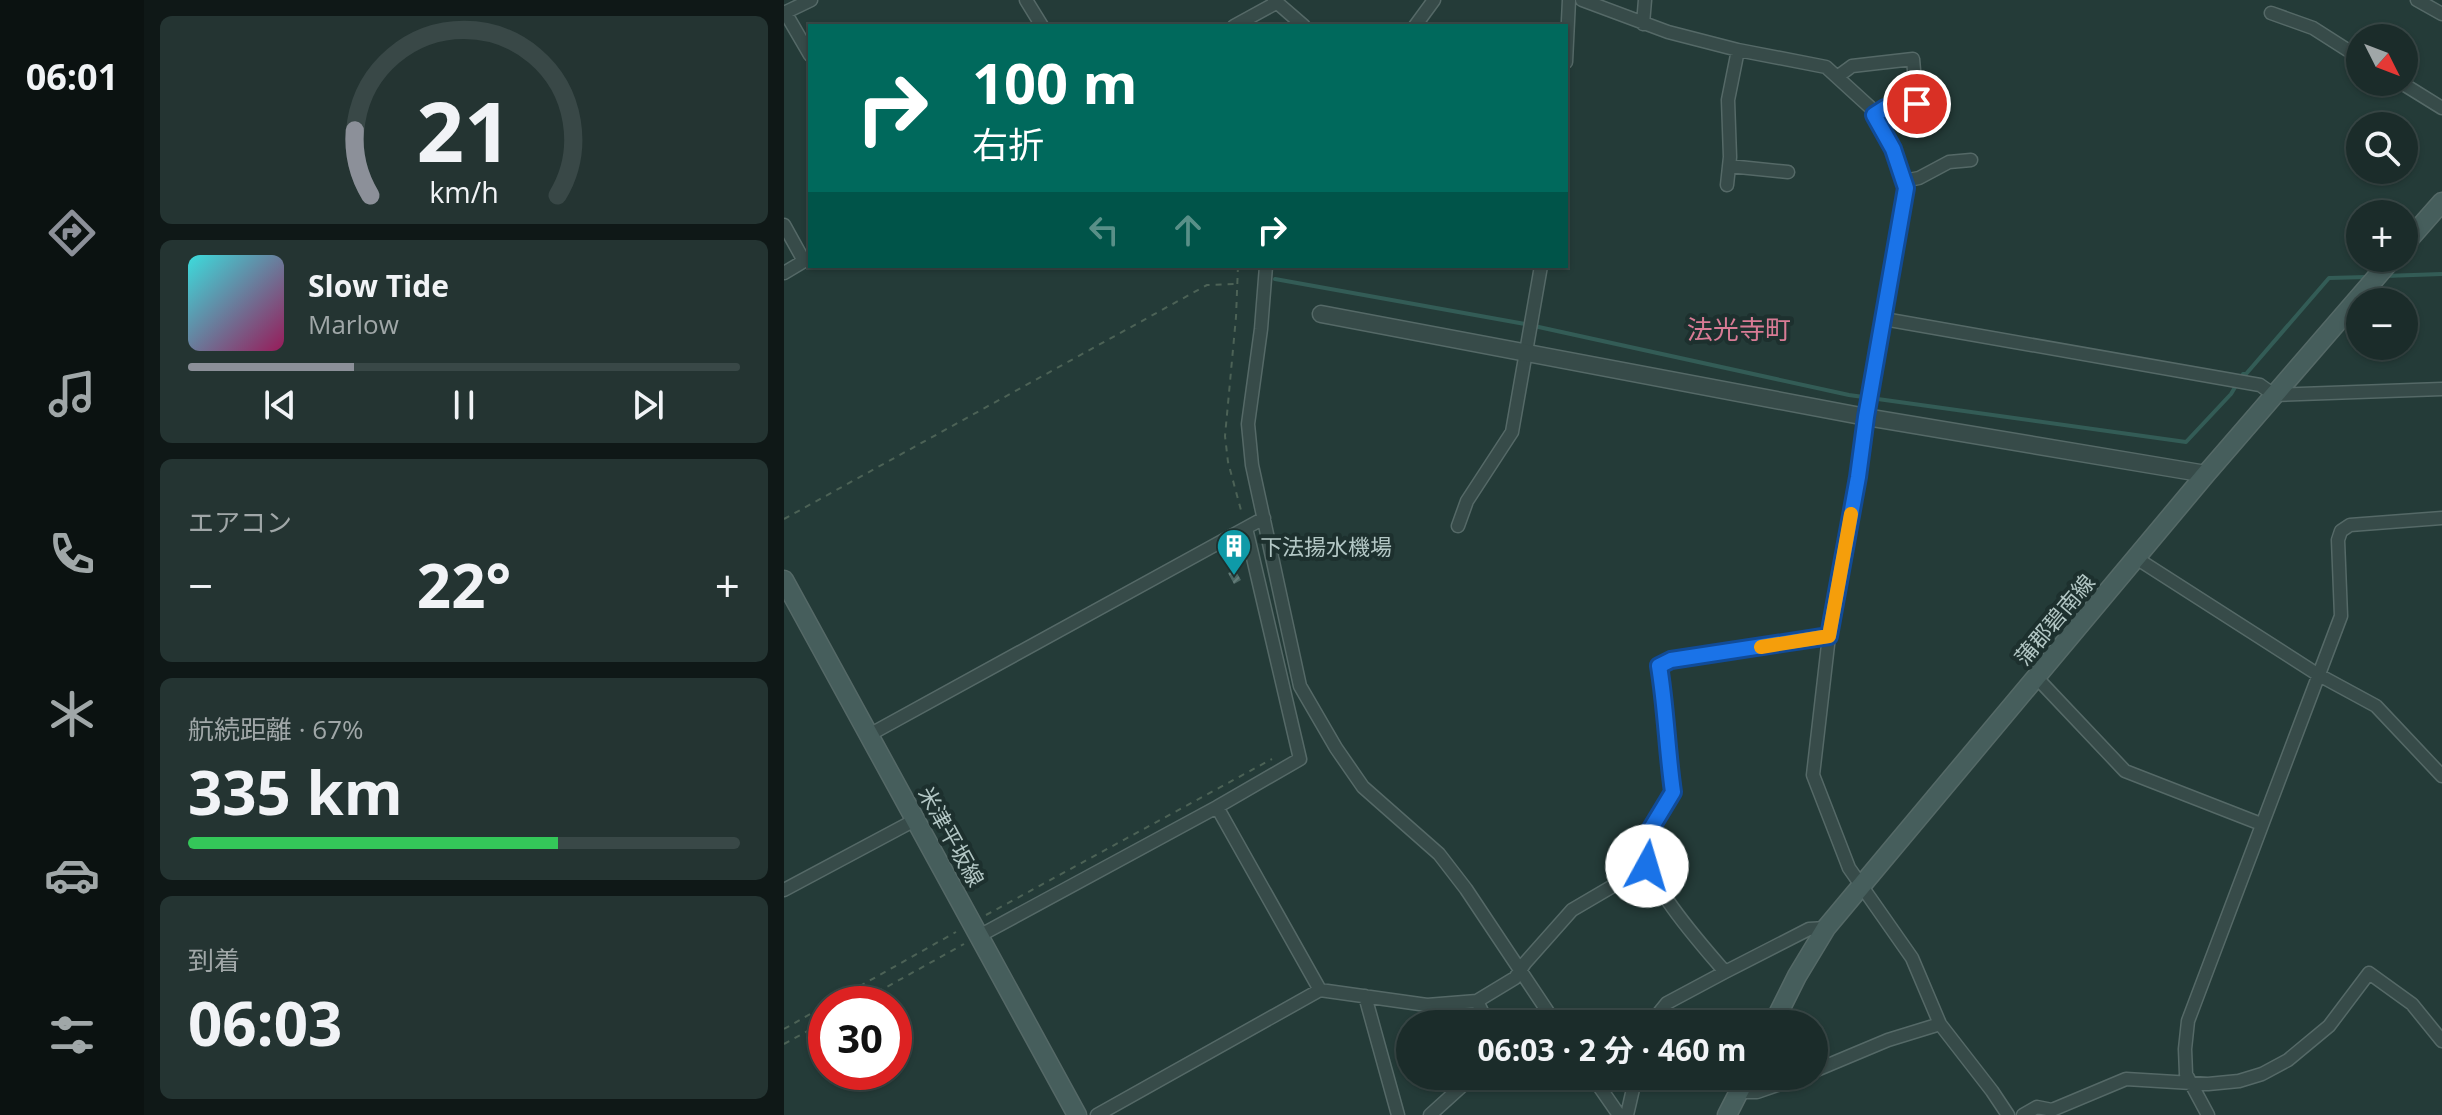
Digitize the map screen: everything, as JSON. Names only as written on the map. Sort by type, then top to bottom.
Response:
[{"type":"main road","points":[[2418,229],[2442,202]]},
{"type":"main road","name":"蒲郡碧南線","points":[[1780,1010],[1826,928],[2206,474],[2381,272]]},
{"type":"main road","name":"米津平坂線","points":[[784,580],[1077,1115]]},
{"type":"main road","points":[[1727,1115],[1740,1090]]},
{"type":"street","points":[[808,52],[785,12],[811,0]]},
{"type":"street","points":[[1026,0],[1041,24]]},
{"type":"street","points":[[1416,24],[1434,0]]},
{"type":"street","points":[[1568,24],[1569,0]]},
{"type":"street","points":[[1582,0],[1643,24],[1738,50],[1826,67],[1872,109],[1893,149],[1906,188],[1829,636],[1813,775],[1849,868],[1912,958],[1940,1024],[2008,1115]]},
{"type":"street","points":[[1643,24],[1645,0]]},
{"type":"street","points":[[2417,0],[2442,14]]},
{"type":"street","points":[[1237,24],[1275,2],[1302,24]]},
{"type":"street","points":[[2271,13],[2313,28],[2346,49]]},
{"type":"street","points":[[1727,185],[1728,100],[1738,50]]},
{"type":"street","points":[[1837,77],[1852,66],[1913,59],[1917,104],[1885,108],[1874,115]]},
{"type":"street","points":[[2418,93],[2442,108]]},
{"type":"street","points":[[1903,181],[1919,178],[1949,162],[1971,160]]},
{"type":"street","points":[[1729,166],[1788,172]]},
{"type":"street","points":[[784,225],[807,260],[784,273]]},
{"type":"street","points":[[1266,268],[1248,424],[1252,465],[1300,686],[1363,787],[1439,854],[1466,889],[1546,1010]]},
{"type":"street","points":[[1458,526],[1467,501],[1512,432],[1541,268]]},
{"type":"street","points":[[1321,314],[1866,417],[2206,474]]},
{"type":"street","points":[[1884,319],[2260,385],[2274,395],[2442,389]]},
{"type":"street","points":[[869,735],[1264,518]]},
{"type":"street","points":[[2208,1115],[2186,1074],[2188,1021],[2341,616],[2338,540],[2341,531],[2350,525],[2442,518]]},
{"type":"street","points":[[975,929],[1217,807],[1300,759],[1246,528]]},
{"type":"street","points":[[2136,558],[2317,674],[2376,706],[2442,776]]},
{"type":"street","points":[[1725,972],[1666,897],[1647,866],[1644,840],[1673,792],[1659,666],[1671,660],[1829,636]]},
{"type":"street","points":[[2037,678],[2125,771],[2261,824]]},
{"type":"street","points":[[1217,807],[1320,990]]},
{"type":"street","points":[[784,890],[915,820]]},
{"type":"street","points":[[1097,1115],[1320,990],[1427,1005],[1477,1001],[1515,978],[1572,910],[1647,866]]},
{"type":"street","points":[[1661,1010],[1667,1003],[1809,929],[1826,928]]},
{"type":"street","points":[[2023,1115],[2037,1107],[2052,1110],[2126,1079],[2208,1084],[2239,1081],[2262,1074],[2288,1060],[2329,1026],[2369,973],[2412,1004],[2440,1034]]},
{"type":"street","points":[[1365,996],[1398,1115]]},
{"type":"street","points":[[1477,1001],[1481,1010]]},
{"type":"street","points":[[1828,1065],[1888,1040],[1940,1024]]},
{"type":"street","points":[[1430,1115],[1458,1090]]},
{"type":"street","points":[[1602,1090],[1619,1115]]},
{"type":"street","points":[[1627,1115],[1633,1090]]},
{"type":"path","points":[[1238,268],[1225,436],[1234,490],[1246,528]]},
{"type":"path","points":[[784,519],[1207,285],[1236,284]]},
{"type":"path","points":[[885,986],[975,929],[1271,760]]},
{"type":"path","points":[[864,986],[975,929]]},
{"type":"path","points":[[784,1029],[808,1016]]},
{"type":"path","points":[[784,1044],[808,1031]]},
{"type":"building","name":"下法揚水機場","points":[[1235,570],[1241,580],[1234,584],[1228,573]]},
{"type":"waterway","points":[[2384,276],[2442,274]]},
{"type":"waterway","points":[[1275,279],[1525,324],[1849,395],[2186,442],[2329,278],[2367,277]]},
{"type":"slow traffic","points":[[1761,647],[1829,636],[1851,514]]},
{"type":"place","name":"下法揚水機場","points":[[1234,577]]},
{"type":"district","name":"法光寺町","points":[[1739,329]]},
{"type":"route","points":[[1647,866],[1644,840],[1673,792],[1659,666],[1671,660],[1829,636],[1906,188],[1893,149],[1874,115],[1885,108],[1917,104]]}]
